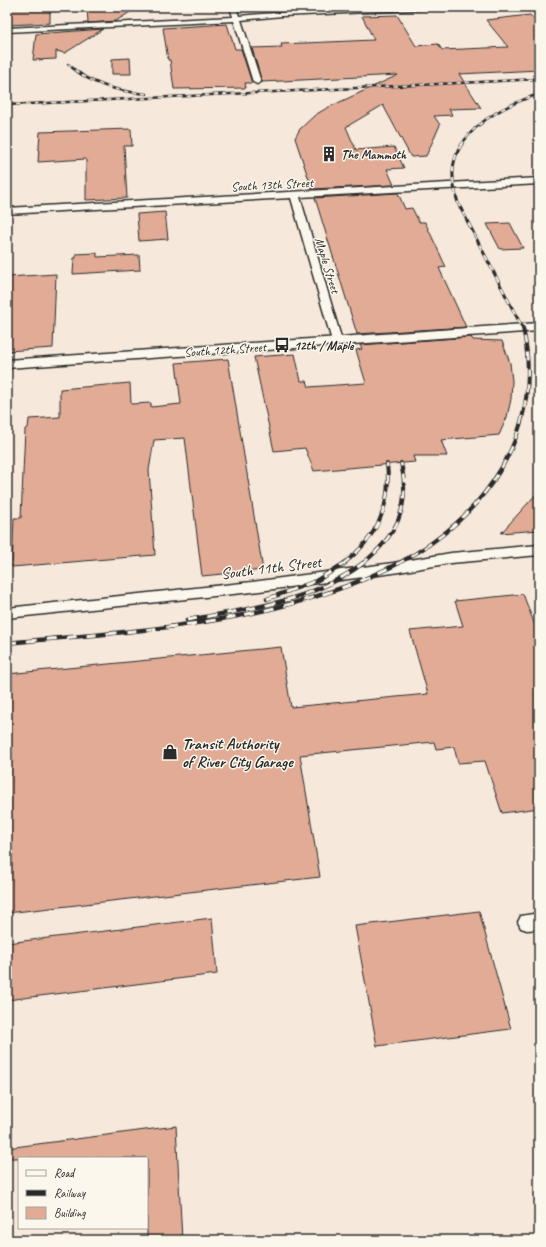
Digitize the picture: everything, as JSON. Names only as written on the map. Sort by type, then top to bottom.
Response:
[{"type":"street","points":[[233,7],[257,82]]},
{"type":"street","points":[[7,30],[236,18],[388,8],[434,7]]},
{"type":"street","name":"South 13th Street","points":[[7,211],[539,182]]},
{"type":"street","name":"Maple Street","points":[[294,196],[338,341]]},
{"type":"street","name":"South 12th Street","points":[[7,364],[539,326]]},
{"type":"street","name":"South 11th Street","points":[[7,613],[252,587],[393,568],[451,558],[539,550]]},
{"type":"building","points":[[7,7],[50,7],[50,23],[7,25]]},
{"type":"building","points":[[87,7],[138,7],[116,21],[88,23]]},
{"type":"building","points":[[397,15],[416,46],[438,44],[442,50],[508,47],[486,20],[530,15],[539,25],[539,70],[459,74],[481,108],[449,109],[452,115],[434,116],[440,125],[426,156],[411,157],[383,105],[346,127],[356,150],[394,147],[404,168],[387,169],[394,185],[312,189],[295,138],[300,129],[315,115],[327,108],[398,75],[262,82],[252,48],[282,47],[281,44],[374,40],[362,16]]},
{"type":"building","points":[[227,24],[235,49],[241,49],[252,83],[245,83],[246,88],[174,89],[170,60],[168,60],[163,28]]},
{"type":"building","points":[[103,29],[65,53],[56,51],[56,59],[33,60],[36,34]]},
{"type":"building","points":[[130,58],[131,74],[112,74],[112,59]]},
{"type":"building","points":[[131,129],[132,146],[124,146],[127,198],[86,200],[86,159],[38,162],[40,132]]},
{"type":"building","points":[[398,193],[405,209],[412,208],[419,222],[425,222],[446,267],[439,268],[466,327],[357,334],[315,198]]},
{"type":"building","points":[[165,212],[168,239],[139,241],[137,214]]},
{"type":"building","points":[[510,223],[523,248],[500,249],[487,224]]},
{"type":"building","points":[[97,253],[97,257],[139,255],[140,270],[73,274],[74,258],[76,258],[76,254]]},
{"type":"building","points":[[56,274],[53,348],[7,351],[7,277]]},
{"type":"building","points":[[471,337],[473,340],[502,341],[510,363],[512,381],[511,399],[507,417],[499,435],[441,440],[447,456],[413,456],[415,462],[314,471],[305,448],[274,451],[254,357],[295,354],[301,381],[307,381],[309,387],[366,383],[356,350],[362,349],[360,345]]},
{"type":"building","points":[[228,359],[263,570],[202,576],[185,438],[154,440],[149,470],[155,555],[12,567],[14,518],[21,518],[25,429],[28,428],[29,419],[60,417],[60,389],[130,383],[131,404],[151,403],[151,407],[181,404],[176,363]]},
{"type":"building","points":[[539,491],[539,530],[501,533]]},
{"type":"building","name":"Transit Authority of River City Garage","points":[[523,594],[539,636],[539,808],[502,813],[485,761],[458,763],[454,747],[436,749],[434,742],[300,755],[320,877],[7,913],[7,674],[281,647],[291,707],[428,694],[410,631],[463,626],[455,601]]},
{"type":"building","points":[[479,911],[511,1029],[377,1046],[355,926]]},
{"type":"building","points":[[212,918],[217,974],[7,1000],[7,943]]},
{"type":"building","points":[[176,1126],[182,1240],[147,1240],[148,1157],[7,1158],[7,1148]]},
{"type":"railway","points":[[68,64],[85,77],[104,86],[146,94]]},
{"type":"railway","points":[[7,105],[539,79]]},
{"type":"railway","points":[[461,145],[468,135],[496,113],[517,102],[539,94]]},
{"type":"railway","points":[[462,144],[453,165],[454,188],[458,203],[523,329]]},
{"type":"railway","points":[[398,564],[428,546],[456,523],[481,498],[501,469],[516,437],[525,403],[528,366],[523,328]]},
{"type":"railway","points":[[362,564],[384,543],[398,520],[404,493],[404,479],[401,463]]},
{"type":"railway","points":[[343,564],[365,543],[380,520],[387,494],[387,464]]},
{"type":"railway","points":[[267,599],[316,581],[345,563]]},
{"type":"railway","points":[[187,620],[279,602],[301,595],[323,587],[344,576],[363,563]]},
{"type":"railway","points":[[7,643],[158,628],[257,612],[305,600],[353,584],[398,564]]},
{"type":"place","name":"The Mammoth","points":[[329,154]]},
{"type":"place","name":"12th / Maple","points":[[282,345]]},
{"type":"place","name":"Transit Authority of River City Garage","points":[[170,752]]}]
